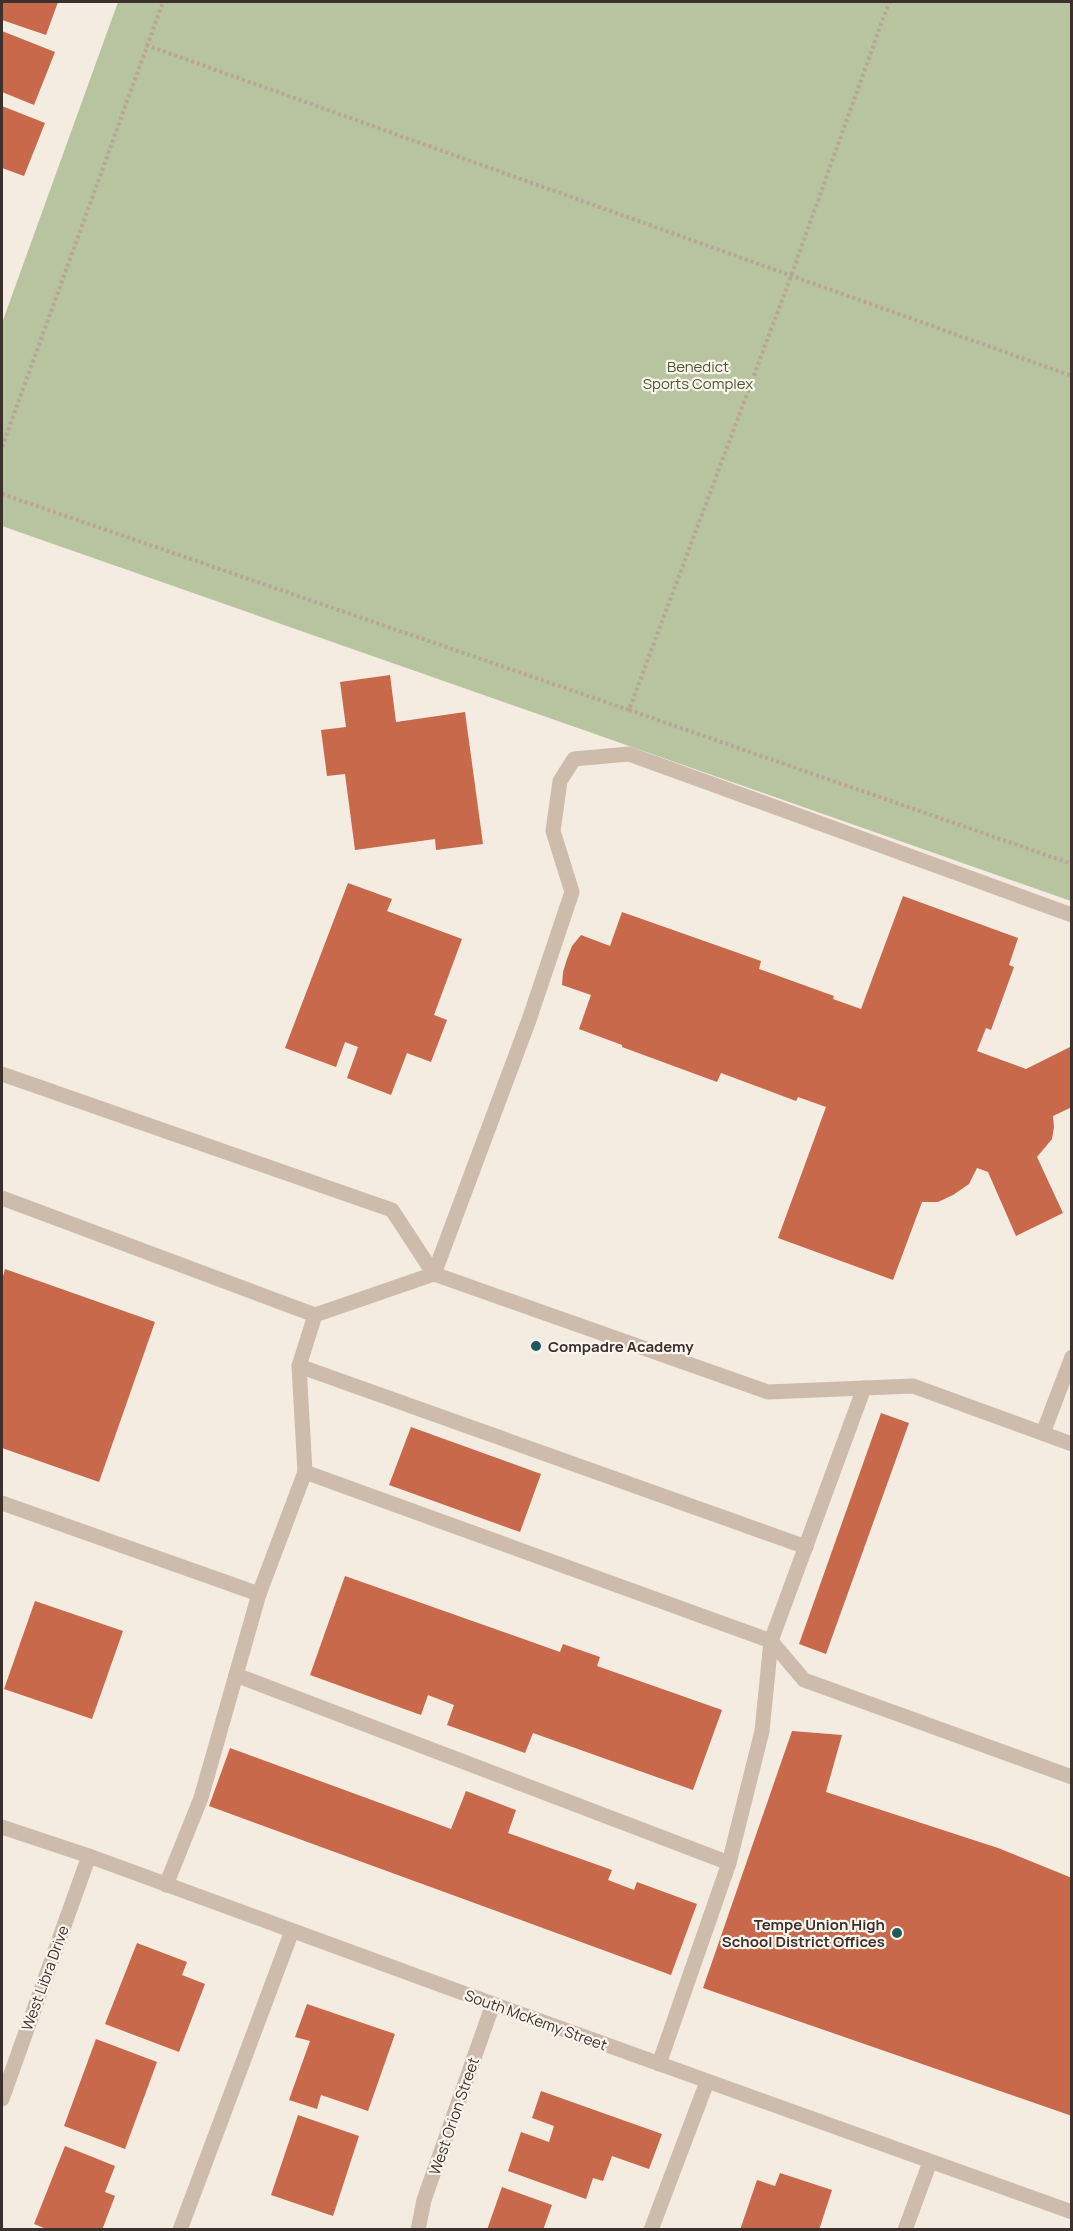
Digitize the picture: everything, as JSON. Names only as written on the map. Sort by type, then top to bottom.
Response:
[{"type":"street","points":[[434,1274],[529,1020],[572,892],[553,831],[560,781],[574,759],[628,754],[1071,915]]},
{"type":"street","points":[[2,1074],[392,1209],[434,1274],[768,1392],[913,1386],[1071,1444]]},
{"type":"street","points":[[2,1198],[315,1315],[434,1274]]},
{"type":"street","points":[[166,1885],[201,1798],[259,1594],[305,1472],[299,1366],[315,1315]]},
{"type":"street","points":[[1043,1433],[1071,1357]]},
{"type":"street","points":[[299,1366],[806,1547]]},
{"type":"street","points":[[659,2064],[729,1863],[762,1731],[771,1641],[864,1388]]},
{"type":"street","points":[[305,1472],[771,1641],[804,1680],[1071,1777]]},
{"type":"street","points":[[2,1503],[259,1594]]},
{"type":"street","points":[[236,1675],[729,1863]]},
{"type":"street","name":"South McKemy Street","points":[[2,1827],[89,1856],[707,2082],[1071,2212]]},
{"type":"street","name":"West Libra Drive","points":[[2,2099],[89,1856]]},
{"type":"street","points":[[180,2229],[292,1931]]},
{"type":"street","name":"West Orion Street","points":[[418,2229],[424,2200],[493,2004]]},
{"type":"street","points":[[651,2229],[707,2082]]},
{"type":"street","points":[[905,2229],[930,2162]]},
{"type":"path","points":[[2,447],[163,2]]},
{"type":"path","points":[[629,710],[791,276],[889,2]]},
{"type":"path","points":[[147,45],[1071,376]]},
{"type":"path","points":[[2,494],[1071,864]]},
{"type":"green space","name":"Benedict Sports Complex","points":[[118,2],[1071,2],[1071,901],[2,526],[2,323]]},
{"type":"building","points":[[2,2],[58,2],[46,35],[2,20]]},
{"type":"building","points":[[2,31],[55,52],[34,105],[2,92]]},
{"type":"building","points":[[2,106],[45,123],[24,176],[2,168]]},
{"type":"building","points":[[390,675],[396,722],[465,712],[483,844],[436,850],[435,839],[355,850],[345,774],[327,776],[321,730],[346,727],[340,682]]},
{"type":"building","points":[[348,883],[392,899],[387,911],[462,939],[434,1015],[447,1020],[431,1062],[407,1053],[391,1095],[347,1078],[358,1047],[345,1042],[336,1067],[285,1048]]},
{"type":"building","points":[[903,896],[1018,938],[1009,965],[1014,967],[991,1030],[986,1028],[977,1051],[1026,1069],[1072,1046],[1072,1107],[1053,1116],[1052,1139],[1037,1157],[1063,1213],[1016,1236],[988,1172],[977,1168],[969,1184],[953,1195],[938,1202],[922,1202],[893,1280],[778,1238],[826,1107],[798,1097],[796,1101],[721,1073],[717,1082],[579,1029],[591,995],[562,985],[567,959],[572,946],[581,935],[610,946],[622,912],[761,961],[759,969],[834,996],[833,999],[861,1009]]},
{"type":"building","points":[[5,1269],[155,1322],[99,1482],[2,1448],[2,1280]]},
{"type":"building","points":[[881,1413],[909,1423],[826,1654],[799,1644]]},
{"type":"building","points":[[411,1427],[541,1474],[520,1532],[389,1485]]},
{"type":"building","points":[[345,1576],[560,1652],[563,1644],[600,1657],[597,1666],[722,1710],[693,1790],[533,1733],[525,1753],[447,1725],[454,1705],[428,1695],[421,1715],[310,1675]]},
{"type":"building","points":[[35,1601],[123,1631],[92,1719],[4,1689]]},
{"type":"building","name":"Tempe Union High School District Offices","points":[[792,1731],[842,1735],[826,1792],[998,1848],[1072,1878],[1072,2116],[703,1988]]},
{"type":"building","points":[[230,1748],[451,1829],[466,1791],[516,1810],[508,1833],[612,1870],[608,1880],[634,1890],[637,1882],[697,1904],[671,1975],[209,1806]]},
{"type":"building","points":[[137,1943],[187,1962],[182,1975],[205,1984],[179,2052],[105,2024]]},
{"type":"building","points":[[307,2004],[395,2034],[368,2111],[321,2095],[317,2109],[289,2100],[310,2041],[295,2037]]},
{"type":"building","points":[[96,2039],[157,2062],[125,2149],[64,2126]]},
{"type":"building","points":[[541,2091],[662,2134],[649,2169],[612,2156],[603,2181],[593,2178],[586,2199],[508,2171],[521,2132],[549,2142],[554,2126],[532,2118]]},
{"type":"building","points":[[298,2115],[359,2136],[333,2216],[271,2195]]},
{"type":"building","points":[[65,2146],[115,2166],[105,2192],[115,2196],[102,2230],[49,2230],[34,2224]]},
{"type":"building","points":[[780,2173],[832,2190],[819,2230],[740,2230],[757,2180],[775,2186]]},
{"type":"building","points":[[502,2187],[552,2205],[543,2230],[487,2230]]},
{"type":"place","name":"Compadre Academy","points":[[536,1346]]},
{"type":"place","name":"Tempe Union High School District Offices","points":[[897,1933]]}]
